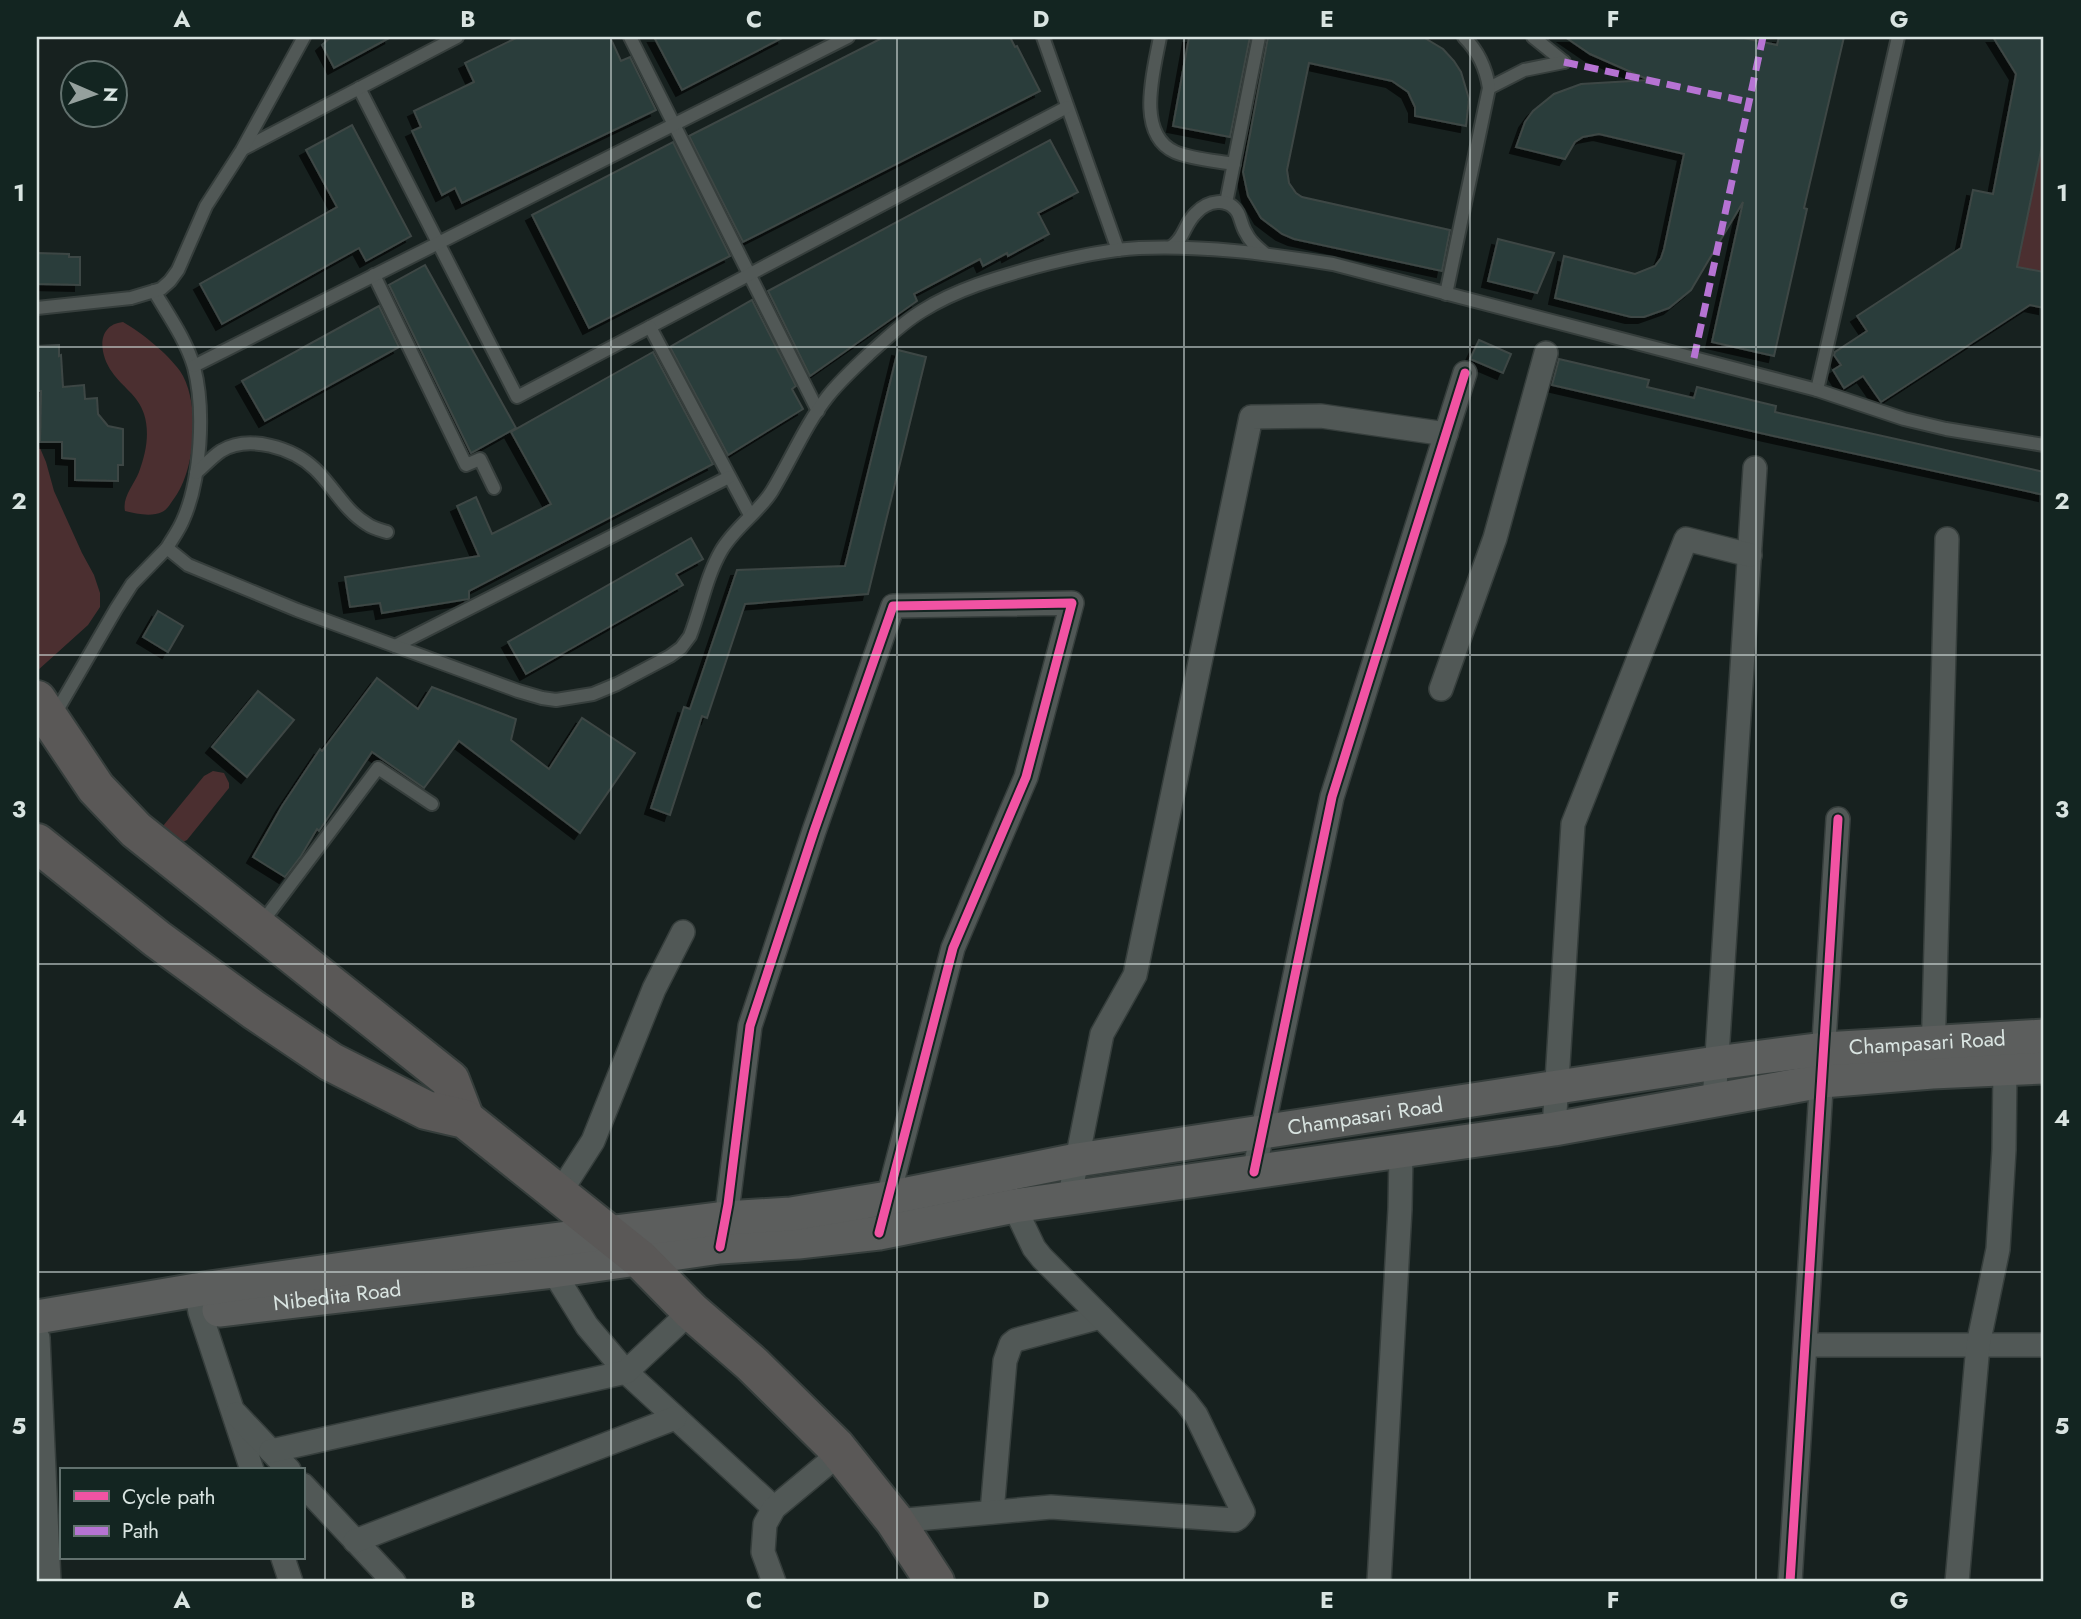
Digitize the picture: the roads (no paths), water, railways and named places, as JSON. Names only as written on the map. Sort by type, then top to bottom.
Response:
[{"type":"highway","points":[[44,710],[96,788],[136,830],[450,1080],[465,1119]]},
{"type":"highway","points":[[37,843],[157,939],[331,1062],[426,1111],[465,1119],[640,1259],[691,1311],[752,1364],[840,1453],[895,1521],[935,1582]]},
{"type":"main road","name":"Champasari Road","points":[[640,1259],[723,1232],[791,1214],[888,1198],[1077,1160],[1716,1063],[1823,1065],[1933,1056],[2044,1036]]},
{"type":"main road","name":"Champasari Road","points":[[1933,1056],[2005,1069],[2044,1067]]},
{"type":"main road","name":"Champasari Road","points":[[607,1233],[723,1232],[798,1242],[879,1233],[1014,1206],[1554,1129],[1713,1102],[1823,1065]]},
{"type":"main road","name":"Nibedita Road","points":[[37,1338],[198,1301],[607,1233]]},
{"type":"main road","name":"Nibedita Road","points":[[37,1317],[553,1271],[640,1259]]},
{"type":"street","points":[[1441,689],[1495,538],[1546,354]]},
{"type":"street","points":[[1254,1172],[1332,797],[1465,373]]},
{"type":"street","points":[[1069,1200],[1102,1034],[1135,975],[1251,417],[1321,416],[1446,434]]},
{"type":"street","points":[[1713,1102],[1755,468]]},
{"type":"street","points":[[1554,1129],[1573,824],[1686,539],[1750,555]]},
{"type":"street","points":[[1933,1056],[1947,539]]},
{"type":"street","points":[[723,1232],[750,1026],[892,606],[1072,603],[1026,776],[953,948],[879,1233]]},
{"type":"street","points":[[1790,1582],[1838,819]]},
{"type":"street","points":[[559,1194],[593,1141],[654,989],[683,932]]},
{"type":"street","points":[[1957,1582],[1978,1345],[1998,1250],[2004,1150],[2005,1069]]},
{"type":"street","points":[[1379,1582],[1401,1151]]},
{"type":"street","points":[[895,1521],[1064,1507],[1234,1520],[1242,1512],[1196,1415],[1038,1253],[1014,1206]]},
{"type":"street","points":[[553,1271],[587,1326],[626,1372],[774,1508]]},
{"type":"street","points":[[198,1301],[251,1468]]},
{"type":"street","points":[[271,1451],[626,1372],[691,1311]]},
{"type":"street","points":[[992,1512],[1005,1361],[1011,1344],[1016,1340],[1101,1317]]},
{"type":"street","points":[[37,1338],[49,1582]]},
{"type":"street","points":[[1806,1345],[2044,1345]]},
{"type":"street","points":[[231,1408],[287,1468]]},
{"type":"street","points":[[355,1541],[675,1418]]},
{"type":"street","points":[[774,1582],[763,1552],[765,1524],[774,1508],[840,1453]]},
{"type":"street","points":[[304,1486],[394,1582]]},
{"type":"street","points":[[284,1560],[291,1582]]},
{"type":"lane","points":[[37,309],[112,302],[161,289],[178,271],[206,206],[243,150],[304,37]]},
{"type":"lane","points":[[243,150],[457,37]]},
{"type":"lane","points":[[630,37],[818,411]]},
{"type":"lane","points":[[194,366],[848,37]]},
{"type":"lane","points":[[1043,37],[1118,250]]},
{"type":"lane","points":[[1160,37],[1150,104],[1155,133],[1163,144],[1176,153],[1234,164]]},
{"type":"lane","points":[[1227,204],[1259,37]]},
{"type":"lane","points":[[1446,294],[1489,88],[1480,57],[1464,37]]},
{"type":"lane","points":[[1489,88],[1524,70],[1564,62],[1533,37]]},
{"type":"lane","points":[[1816,390],[1898,37]]},
{"type":"lane","points":[[359,88],[517,397],[1068,107]]},
{"type":"lane","points":[[1171,247],[1179,242],[1194,214],[1203,206],[1210,203],[1227,204],[1237,211],[1246,235],[1265,253]]},
{"type":"lane","points":[[167,548],[188,565],[297,610],[542,698],[556,700],[593,694],[617,684],[681,648],[693,627],[720,552],[736,530],[769,495],[828,395],[900,327],[921,311],[949,296],[978,284],[1049,263],[1101,251],[1171,247],[1265,253],[1333,264],[1816,390],[1904,419],[1946,429],[2044,445]]},
{"type":"lane","points":[[374,275],[466,465],[480,459],[494,488]]},
{"type":"lane","points":[[44,710],[132,584],[167,548],[183,520],[197,473],[199,407],[194,366],[185,343],[154,291]]},
{"type":"lane","points":[[650,327],[750,515]]},
{"type":"lane","points":[[197,473],[219,452],[232,446],[266,445],[293,453],[314,468],[355,516],[368,525],[387,532]]},
{"type":"lane","points":[[394,646],[729,477]]},
{"type":"lane","points":[[257,928],[378,768],[432,804]]}]
